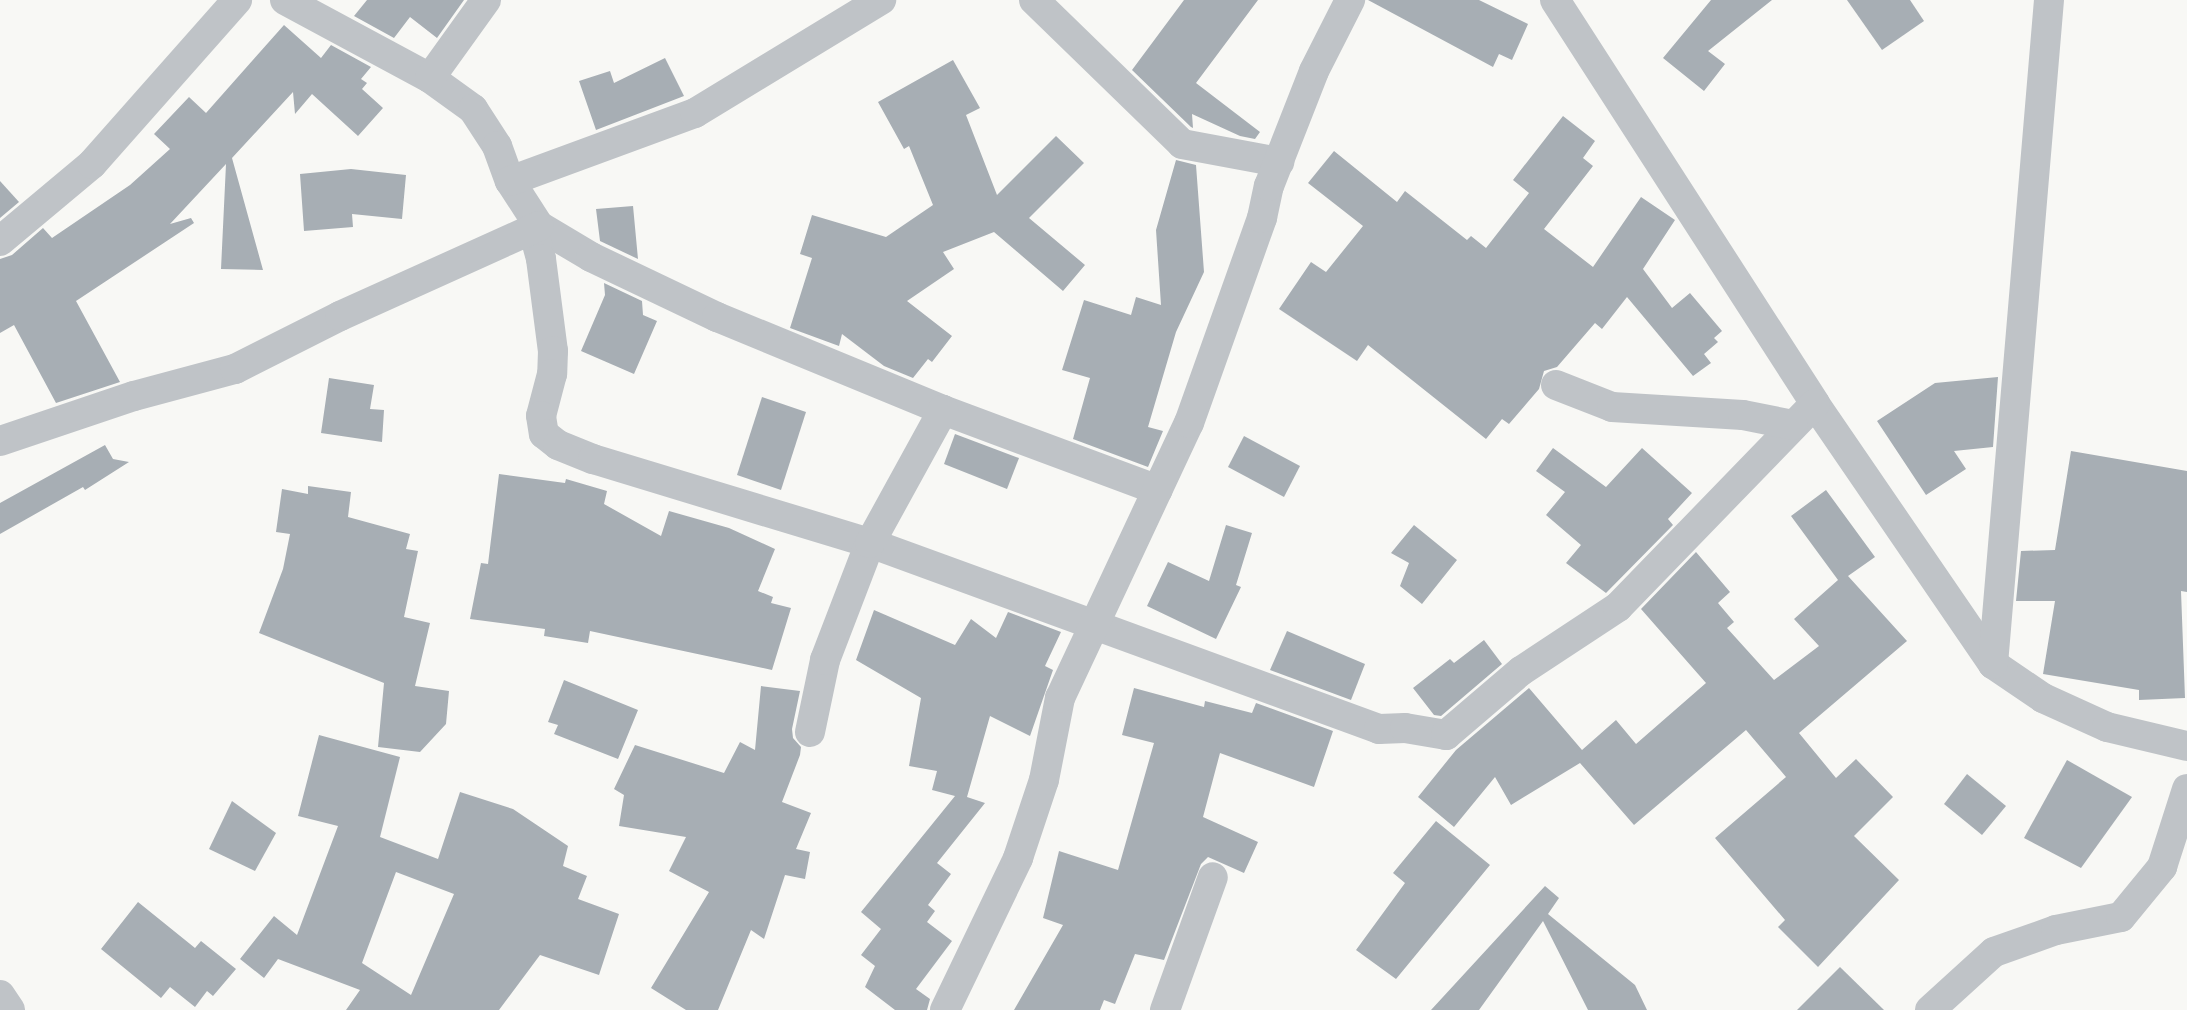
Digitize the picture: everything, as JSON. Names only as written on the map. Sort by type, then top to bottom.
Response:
[{"type":"street","points":[[0,241],[92,164],[237,0]]},
{"type":"street","points":[[285,0],[430,78],[473,109],[497,146],[510,181],[536,227],[553,351],[552,374],[541,416],[544,434],[558,445],[593,459],[870,543],[1379,729],[1405,728],[1446,735],[1521,671],[1618,607],[1815,404]]},
{"type":"street","points":[[430,78],[486,0]]},
{"type":"street","points":[[510,181],[695,113],[881,0]]},
{"type":"street","points":[[1034,0],[1182,144],[1279,162]]},
{"type":"street","points":[[945,1010],[1018,858],[1044,780],[1060,698],[1189,423],[1279,162],[1314,71],[1350,0]]},
{"type":"street","points":[[1555,0],[1815,404],[1993,664],[2043,698],[2107,727],[2187,746]]},
{"type":"street","points":[[1993,664],[2049,0]]},
{"type":"street","points":[[536,227],[717,317],[943,410],[1158,490]]},
{"type":"street","points":[[0,441],[134,396],[235,369],[340,316],[536,227]]},
{"type":"street","points":[[1556,385],[1612,407],[1743,415],[1793,425]]},
{"type":"street","points":[[810,732],[825,660],[870,543],[943,410]]},
{"type":"street","points":[[1930,1010],[1994,952],[2056,930],[2121,917],[2162,867],[2187,789]]},
{"type":"street","points":[[1165,1010],[1213,877]]},
{"type":"street","points":[[0,995],[10,1010]]},
{"type":"building","points":[[367,0],[464,0],[437,38],[410,17],[394,38],[354,16]]},
{"type":"building","points":[[1184,0],[1258,0],[1196,83],[1260,132],[1255,139],[1240,136],[1192,114],[1191,127],[1132,70]]},
{"type":"building","points":[[1368,0],[1479,0],[1528,24],[1512,60],[1499,54],[1493,67]]},
{"type":"building","points":[[1711,0],[1772,0],[1708,51],[1725,64],[1704,91],[1663,58]]},
{"type":"building","points":[[1847,0],[1910,0],[1924,21],[1882,50]]},
{"type":"building","points":[[284,25],[321,58],[331,45],[371,67],[361,79],[367,83],[362,89],[383,108],[358,136],[312,94],[295,114],[293,92],[232,158],[263,270],[221,269],[226,164],[170,224],[191,218],[194,223],[76,301],[120,382],[56,403],[14,325],[0,333],[0,259],[12,255],[43,228],[52,238],[130,185],[170,149],[154,134],[189,97],[206,113]]},
{"type":"building","points":[[665,58],[684,96],[596,130],[579,81],[610,71],[614,83]]},
{"type":"building","points":[[953,60],[980,108],[966,115],[997,195],[1056,136],[1084,163],[1029,218],[1085,265],[1063,291],[994,232],[943,252],[954,269],[907,301],[952,336],[932,362],[928,359],[913,378],[884,366],[842,334],[839,346],[790,328],[812,258],[800,254],[812,215],[886,237],[933,205],[909,146],[904,149],[878,102]]},
{"type":"building","points":[[1563,116],[1595,141],[1583,158],[1593,166],[1544,229],[1593,267],[1641,197],[1675,220],[1643,269],[1672,308],[1690,293],[1722,331],[1714,338],[1718,342],[1704,354],[1711,363],[1693,376],[1627,297],[1602,329],[1595,323],[1557,367],[1544,371],[1539,389],[1509,424],[1502,419],[1486,439],[1368,345],[1357,361],[1279,309],[1311,262],[1326,272],[1363,226],[1308,183],[1334,151],[1397,202],[1405,191],[1467,240],[1471,236],[1486,248],[1529,193],[1513,180]]},
{"type":"building","points":[[1176,160],[1196,165],[1204,272],[1176,332],[1148,427],[1163,431],[1148,467],[1073,439],[1090,378],[1062,370],[1084,300],[1131,315],[1136,297],[1161,305],[1156,230]]},
{"type":"building","points":[[351,169],[406,175],[402,219],[352,214],[353,227],[304,231],[300,174]]},
{"type":"building","points":[[0,181],[19,202],[0,218]]},
{"type":"building","points":[[633,206],[638,259],[600,241],[596,209]]},
{"type":"building","points":[[604,283],[642,301],[643,315],[657,321],[634,374],[581,351],[605,295]]},
{"type":"building","points":[[1998,377],[1993,447],[1954,451],[1966,469],[1926,495],[1877,421],[1935,383]]},
{"type":"building","points":[[329,378],[374,385],[370,409],[384,410],[382,442],[321,433]]},
{"type":"building","points":[[762,397],[806,412],[781,490],[737,475]]},
{"type":"building","points":[[955,434],[1019,458],[1007,489],[944,464]]},
{"type":"building","points":[[1244,436],[1300,466],[1284,497],[1228,467]]},
{"type":"building","points":[[105,445],[113,459],[129,462],[85,490],[83,487],[0,534],[0,503]]},
{"type":"building","points":[[1553,448],[1606,487],[1642,448],[1692,493],[1668,519],[1673,525],[1606,593],[1566,563],[1581,545],[1546,515],[1565,492],[1536,471]]},
{"type":"building","points":[[2071,451],[2187,471],[2187,592],[2181,591],[2185,698],[2139,700],[2139,690],[2043,674],[2055,601],[2016,601],[2021,551],[2055,550]]},
{"type":"building","points":[[499,474],[565,483],[566,479],[607,491],[604,504],[661,536],[669,511],[729,528],[775,549],[758,591],[773,597],[771,603],[791,608],[772,670],[590,631],[588,643],[544,636],[545,629],[470,619],[481,563],[488,564]]},
{"type":"building","points":[[308,486],[351,492],[348,517],[410,534],[406,549],[418,551],[404,617],[430,623],[415,686],[449,691],[446,724],[420,752],[378,747],[384,683],[259,633],[283,569],[290,534],[276,532],[282,489],[308,494]]},
{"type":"building","points":[[1826,490],[1875,557],[1848,576],[1907,641],[1799,733],[1836,778],[1856,759],[1893,797],[1854,836],[1899,880],[1818,967],[1778,927],[1785,920],[1715,838],[1786,777],[1746,730],[1634,825],[1580,763],[1511,805],[1495,777],[1454,827],[1418,797],[1456,750],[1529,688],[1582,750],[1616,720],[1636,744],[1706,683],[1641,609],[1696,552],[1730,592],[1718,603],[1734,622],[1727,628],[1774,680],[1819,646],[1794,619],[1838,580],[1791,516]]},
{"type":"building","points":[[1226,525],[1252,533],[1236,585],[1241,587],[1216,639],[1147,606],[1168,562],[1209,581]]},
{"type":"building","points":[[1414,525],[1457,560],[1422,604],[1400,586],[1409,563],[1391,553]]},
{"type":"building","points":[[874,610],[955,645],[971,619],[996,638],[1008,612],[1061,632],[1045,666],[1053,670],[1030,736],[990,716],[967,797],[985,803],[937,863],[951,874],[928,905],[935,911],[927,922],[952,941],[916,989],[930,999],[927,1010],[895,1010],[865,987],[875,966],[861,955],[881,929],[861,912],[955,796],[932,790],[937,771],[909,766],[921,698],[856,660]]},
{"type":"building","points":[[1287,631],[1365,664],[1351,700],[1270,670]]},
{"type":"building","points":[[1484,640],[1502,664],[1441,716],[1434,715],[1413,688],[1450,659],[1454,663]]},
{"type":"building","points":[[564,680],[638,710],[618,759],[554,734],[558,725],[548,722]]},
{"type":"building","points":[[761,686],[800,691],[792,729],[793,738],[801,747],[800,755],[782,802],[811,813],[796,849],[810,852],[805,879],[785,875],[764,939],[751,930],[718,1010],[686,1010],[651,988],[709,892],[669,871],[686,837],[619,826],[624,795],[614,789],[635,745],[724,773],[740,742],[755,750]]},
{"type":"building","points":[[1134,688],[1204,707],[1205,701],[1252,713],[1256,703],[1333,731],[1314,787],[1220,753],[1203,817],[1258,842],[1244,873],[1208,857],[1201,864],[1164,960],[1135,954],[1115,1004],[1104,1000],[1100,1010],[1014,1010],[1063,925],[1043,918],[1059,851],[1118,870],[1154,743],[1122,735]]},
{"type":"building","points":[[319,735],[400,757],[380,837],[438,859],[460,792],[513,809],[568,846],[563,866],[587,876],[578,899],[619,914],[599,975],[540,955],[499,1010],[346,1010],[360,990],[278,959],[264,978],[240,959],[274,916],[297,935],[338,826],[298,816]],"holes":[[[396,872],[454,894],[411,995],[362,963]]]},
{"type":"building","points":[[2067,760],[2132,797],[2081,868],[2024,838]]},
{"type":"building","points":[[1967,774],[2006,806],[1982,835],[1944,804]]},
{"type":"building","points":[[232,801],[276,833],[255,871],[209,849]]},
{"type":"building","points":[[1436,821],[1490,865],[1396,979],[1356,950],[1405,883],[1393,873]]},
{"type":"building","points":[[1545,886],[1559,898],[1548,914],[1635,985],[1647,1010],[1588,1010],[1543,921],[1479,1010],[1431,1010]]},
{"type":"building","points":[[138,902],[195,948],[201,941],[236,969],[213,996],[207,991],[195,1007],[170,987],[161,998],[101,949]]},
{"type":"building","points":[[1840,967],[1884,1010],[1797,1010]]}]
